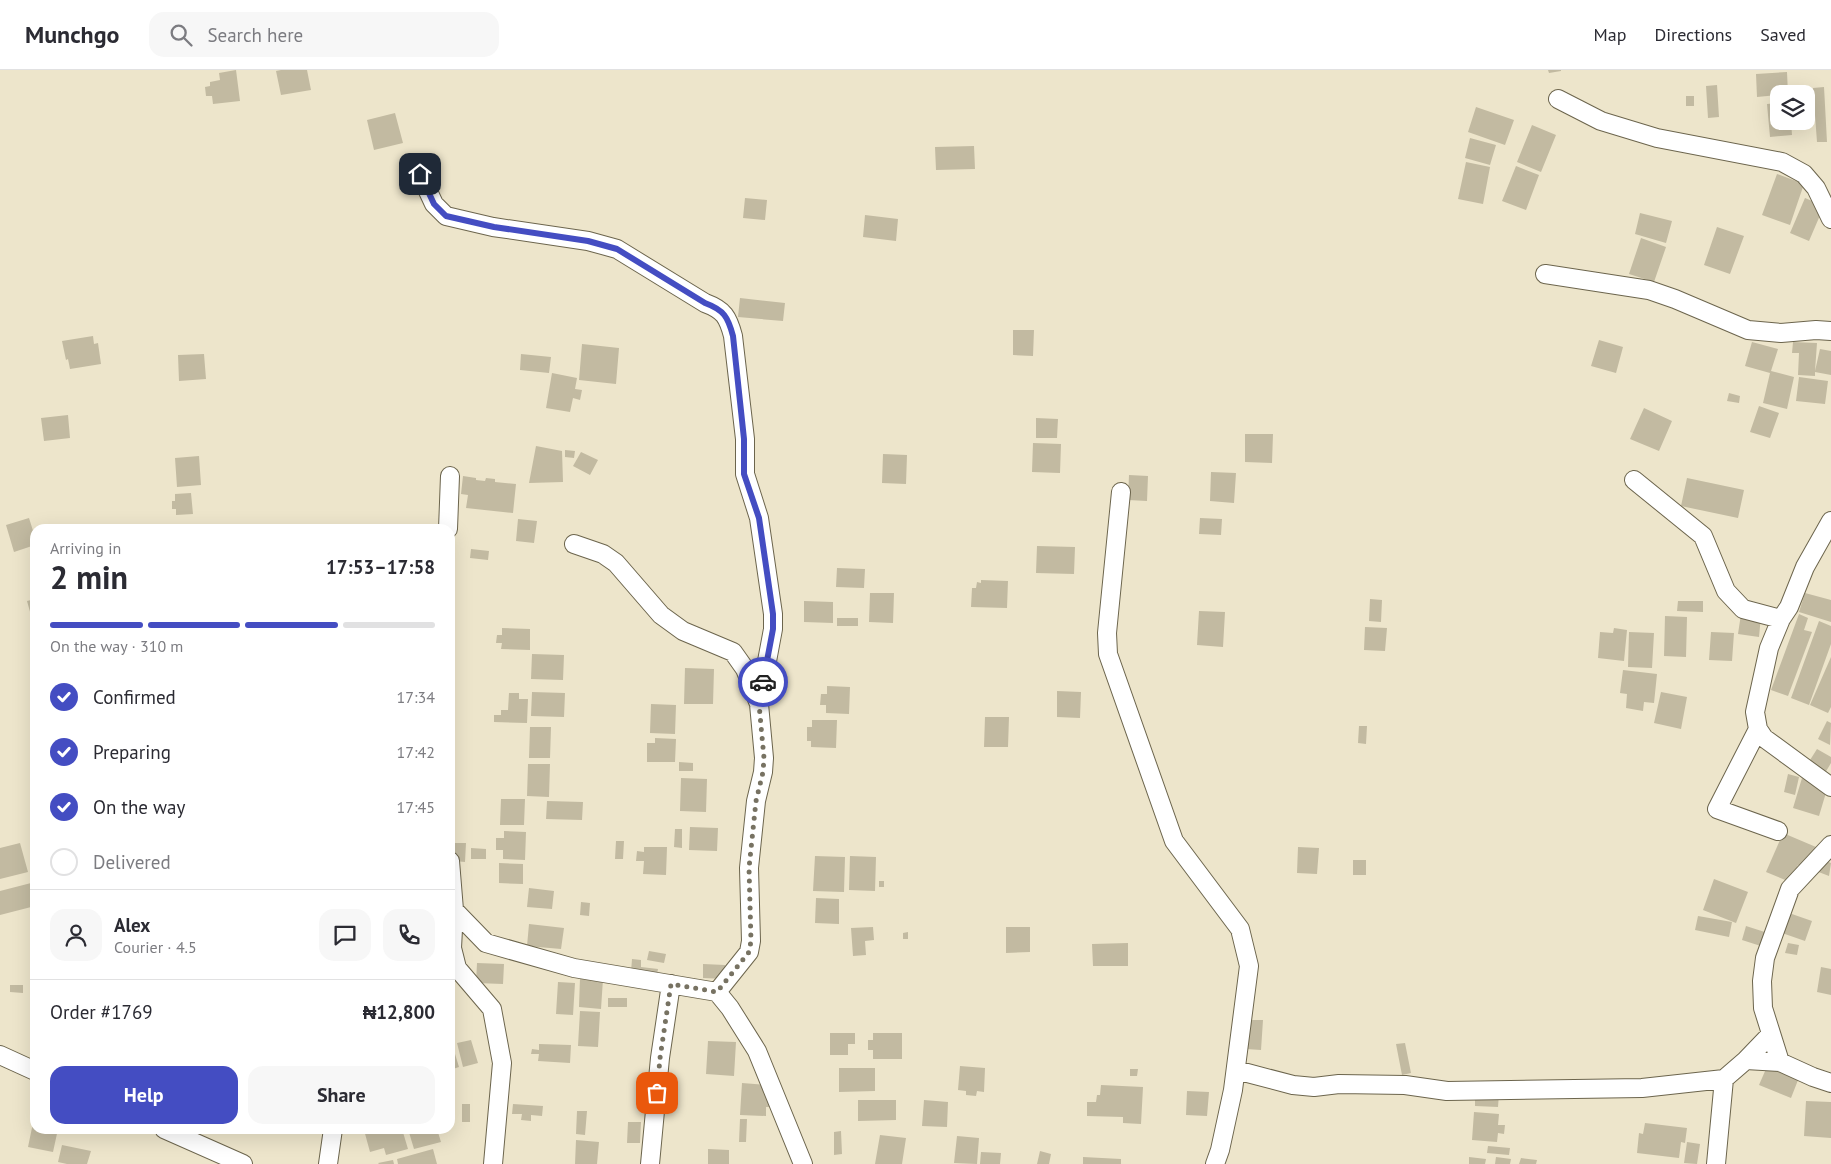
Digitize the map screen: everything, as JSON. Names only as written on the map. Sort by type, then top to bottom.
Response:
[{"type":"street","points":[[1558,99],[1601,121],[1657,138],[1782,162],[1804,174],[1816,188],[1831,219]]},
{"type":"street","points":[[420,174],[434,204],[446,216],[494,227],[588,241],[617,249],[705,303],[719,308],[729,321],[733,336],[744,439],[744,474],[759,518],[773,614],[773,629],[759,704],[764,758],[763,772],[756,801],[749,868],[751,941],[749,952],[717,992]]},
{"type":"street","points":[[1544,274],[1649,290],[1748,330],[1781,333],[1816,330],[1831,331]]},
{"type":"street","points":[[448,524],[450,476]]},
{"type":"street","points":[[1634,480],[1703,536],[1726,591],[1743,609],[1781,619]]},
{"type":"street","points":[[1121,492],[1107,633],[1108,654],[1174,840],[1240,929],[1249,966],[1233,1090],[1220,1150],[1215,1164]]},
{"type":"street","points":[[1831,521],[1806,567],[1769,648],[1755,712],[1758,729],[1764,738],[1831,787]]},
{"type":"street","points":[[574,544],[603,554],[616,563],[661,616],[683,631],[733,652],[744,669],[759,704]]},
{"type":"street","points":[[1758,729],[1717,809],[1778,831]]},
{"type":"street","points":[[1780,1062],[1764,1008],[1762,981],[1765,958],[1790,889],[1831,844]]},
{"type":"street","points":[[455,911],[486,943],[574,968],[717,992],[730,1008],[757,1050],[803,1164]]},
{"type":"street","points":[[455,960],[457,968],[492,1009],[502,1063],[493,1164]]},
{"type":"street","points":[[650,1164],[660,1058],[671,984]]},
{"type":"street","points":[[1236,1070],[1293,1085],[1314,1087],[1339,1084],[1405,1085],[1447,1091],[1642,1088],[1724,1079],[1771,1034]]},
{"type":"street","points":[[0,1055],[30,1069]]},
{"type":"street","points":[[1746,1060],[1780,1062],[1831,1083]]},
{"type":"street","points":[[1716,1164],[1724,1079]]},
{"type":"street","points":[[175,1134],[243,1164]]},
{"type":"street","points":[[328,1164],[332,1134]]},
{"type":"building","points":[[236,70],[240,101],[213,104],[212,96],[206,96],[205,87],[210,86],[210,82],[220,80],[219,73]]},
{"type":"building","points":[[307,70],[311,90],[281,95],[276,71]]},
{"type":"building","points":[[1548,70],[1561,70],[1561,71],[1549,73]]},
{"type":"building","points":[[1787,72],[1788,85],[1770,85],[1770,96],[1757,97],[1756,74]]},
{"type":"building","points":[[1717,85],[1719,117],[1708,118],[1706,86]]},
{"type":"building","points":[[1824,87],[1827,142],[1817,142],[1815,88]]},
{"type":"building","points":[[1686,96],[1694,96],[1694,106],[1686,106]]},
{"type":"building","points":[[1767,104],[1770,104],[1770,130],[1792,130],[1792,135],[1770,137]]},
{"type":"building","points":[[1476,107],[1514,120],[1505,145],[1468,132]]},
{"type":"building","points":[[395,113],[403,143],[374,150],[367,120]]},
{"type":"building","points":[[1532,125],[1556,135],[1541,172],[1517,162]]},
{"type":"building","points":[[1470,138],[1496,145],[1490,165],[1465,158]]},
{"type":"building","points":[[974,146],[975,169],[936,170],[935,147]]},
{"type":"building","points":[[1466,162],[1490,167],[1483,204],[1458,199]]},
{"type":"building","points":[[1516,166],[1539,175],[1526,210],[1502,201]]},
{"type":"building","points":[[1777,174],[1804,184],[1790,225],[1762,215]]},
{"type":"building","points":[[745,198],[767,200],[765,220],[743,218]]},
{"type":"building","points":[[1805,198],[1824,206],[1809,241],[1790,233]]},
{"type":"building","points":[[1640,213],[1672,221],[1666,243],[1635,234]]},
{"type":"building","points":[[865,215],[898,219],[896,241],[863,237]]},
{"type":"building","points":[[1717,227],[1744,236],[1730,274],[1704,265]]},
{"type":"building","points":[[1641,238],[1666,247],[1654,282],[1629,274]]},
{"type":"building","points":[[740,298],[785,303],[783,321],[738,317]]},
{"type":"building","points":[[1013,330],[1034,330],[1033,356],[1013,355]]},
{"type":"building","points":[[93,336],[94,344],[98,343],[101,364],[70,369],[62,341]]},
{"type":"building","points":[[1599,340],[1623,347],[1616,373],[1591,366]]},
{"type":"building","points":[[1752,342],[1778,349],[1771,371],[1794,377],[1787,409],[1763,403],[1770,373],[1745,366]]},
{"type":"building","points":[[1793,342],[1817,343],[1815,371],[1820,349],[1831,351],[1831,375],[1815,372],[1815,376],[1798,375],[1799,353],[1792,353]]},
{"type":"building","points":[[582,344],[619,348],[616,384],[579,380]]},
{"type":"building","points":[[204,354],[206,379],[179,381],[178,355]]},
{"type":"building","points":[[521,354],[551,357],[549,373],[520,370]]},
{"type":"building","points":[[552,373],[577,378],[575,389],[582,390],[580,400],[573,398],[570,412],[546,408]]},
{"type":"building","points":[[1799,377],[1828,381],[1825,404],[1796,401]]},
{"type":"building","points":[[1729,393],[1740,396],[1739,403],[1727,401]]},
{"type":"building","points":[[1759,406],[1779,413],[1770,438],[1750,432]]},
{"type":"building","points":[[1644,408],[1672,421],[1659,451],[1630,439]]},
{"type":"building","points":[[68,415],[70,438],[44,441],[41,418]]},
{"type":"building","points":[[1036,418],[1058,419],[1057,438],[1036,438]]},
{"type":"building","points":[[1245,434],[1273,434],[1272,463],[1245,462]]},
{"type":"building","points":[[1033,443],[1061,444],[1060,473],[1032,472]]},
{"type":"building","points":[[536,446],[562,451],[563,482],[529,483]]},
{"type":"building","points":[[565,450],[575,451],[574,458],[565,457]]},
{"type":"building","points":[[581,452],[598,460],[590,475],[573,466]]},
{"type":"building","points":[[883,454],[907,455],[906,484],[882,483]]},
{"type":"building","points":[[199,456],[201,485],[177,487],[175,458]]},
{"type":"building","points":[[1211,472],[1236,473],[1234,503],[1210,501]]},
{"type":"building","points":[[1129,475],[1148,476],[1147,501],[1128,500]]},
{"type":"building","points":[[463,476],[476,478],[476,480],[485,481],[486,478],[495,479],[495,482],[516,484],[513,513],[466,508],[468,495],[461,494]]},
{"type":"building","points":[[1687,478],[1744,490],[1738,518],[1681,506]]},
{"type":"building","points":[[191,493],[193,514],[176,515],[176,509],[172,509],[172,501],[175,501],[175,494]]},
{"type":"building","points":[[29,518],[31,524],[30,547],[14,552],[6,525]]},
{"type":"building","points":[[1200,518],[1222,519],[1221,535],[1199,534]]},
{"type":"building","points":[[518,519],[537,521],[534,543],[516,541]]},
{"type":"building","points":[[1037,546],[1075,547],[1074,574],[1036,573]]},
{"type":"building","points":[[471,549],[489,551],[488,560],[470,558]]},
{"type":"building","points":[[837,568],[865,569],[864,588],[836,587]]},
{"type":"building","points":[[981,580],[1008,581],[1007,608],[971,607],[972,588],[976,588],[977,582],[981,583]]},
{"type":"building","points":[[870,593],[894,593],[893,623],[869,622]]},
{"type":"building","points":[[1805,593],[1831,600],[1831,622],[1799,612]]},
{"type":"building","points":[[1370,599],[1382,600],[1381,622],[1369,621]]},
{"type":"building","points":[[30,600],[30,612],[27,601]]},
{"type":"building","points":[[804,601],[833,602],[833,623],[804,622]]},
{"type":"building","points":[[1678,601],[1703,601],[1703,612],[1677,611]]},
{"type":"building","points":[[1199,611],[1225,612],[1223,647],[1197,645]]},
{"type":"building","points":[[1741,614],[1761,616],[1759,637],[1738,634]]},
{"type":"building","points":[[1799,614],[1808,618],[1804,630],[1812,632],[1788,696],[1771,690]]},
{"type":"building","points":[[1665,616],[1687,617],[1686,657],[1664,656]]},
{"type":"building","points":[[837,618],[858,618],[858,626],[837,626]]},
{"type":"building","points":[[1819,621],[1831,626],[1831,644],[1809,705],[1791,698]]},
{"type":"building","points":[[1365,627],[1387,628],[1385,651],[1364,650]]},
{"type":"building","points":[[502,628],[530,629],[530,650],[501,649],[502,643],[496,643],[497,635],[502,635]]},
{"type":"building","points":[[1614,628],[1627,630],[1624,661],[1598,658],[1600,632],[1613,633]]},
{"type":"building","points":[[1629,632],[1654,633],[1652,668],[1628,667]]},
{"type":"building","points":[[1711,632],[1734,633],[1732,661],[1709,660]]},
{"type":"building","points":[[532,654],[564,655],[563,680],[531,679]]},
{"type":"building","points":[[1831,657],[1831,707],[1828,713],[1810,705]]},
{"type":"building","points":[[685,668],[714,669],[713,704],[684,704]]},
{"type":"building","points":[[1623,670],[1657,674],[1654,703],[1644,702],[1643,711],[1626,708],[1627,694],[1620,693]]},
{"type":"building","points":[[827,686],[850,687],[849,714],[826,713],[826,705],[820,705],[821,694],[827,694]]},
{"type":"building","points":[[1057,691],[1081,692],[1080,718],[1057,717]]},
{"type":"building","points":[[532,692],[565,693],[564,717],[531,716]]},
{"type":"building","points":[[1661,692],[1687,697],[1681,729],[1654,723]]},
{"type":"building","points":[[509,693],[519,693],[519,699],[528,699],[527,723],[494,722],[494,715],[501,715],[501,710],[508,710]]},
{"type":"building","points":[[651,704],[676,705],[675,734],[650,733]]},
{"type":"building","points":[[985,717],[1009,717],[1008,747],[984,747]]},
{"type":"building","points":[[812,720],[837,720],[836,748],[811,747],[811,741],[807,741],[807,727],[812,727]]},
{"type":"building","points":[[1827,721],[1831,723],[1830,745],[1818,739]]},
{"type":"building","points":[[1359,726],[1367,726],[1366,744],[1358,743]]},
{"type":"building","points":[[530,727],[551,727],[550,758],[529,758]]},
{"type":"building","points":[[655,738],[676,739],[675,762],[647,762],[647,743],[655,743]]},
{"type":"building","points":[[1817,749],[1831,757],[1831,763],[1822,778],[1805,768]]},
{"type":"building","points":[[679,762],[693,763],[693,771],[679,771]]},
{"type":"building","points":[[528,764],[550,764],[549,797],[527,796]]},
{"type":"building","points":[[1788,774],[1799,777],[1795,795],[1784,792]]},
{"type":"building","points":[[681,778],[707,779],[706,812],[680,811]]},
{"type":"building","points":[[1802,778],[1828,786],[1819,816],[1793,808]]},
{"type":"building","points":[[501,799],[525,799],[524,825],[500,825]]},
{"type":"building","points":[[547,801],[583,802],[582,820],[546,819]]},
{"type":"building","points":[[690,827],[718,828],[717,851],[689,850]]},
{"type":"building","points":[[675,829],[682,829],[682,848],[674,847]]},
{"type":"building","points":[[504,831],[526,832],[525,860],[503,859],[503,850],[496,850],[496,838],[504,838]]},
{"type":"building","points":[[1783,833],[1816,847],[1806,868],[1798,865],[1790,882],[1766,872]]},
{"type":"building","points":[[616,841],[624,841],[623,859],[615,859]]},
{"type":"building","points":[[20,843],[28,872],[0,879],[0,848]]},
{"type":"building","points":[[455,843],[466,843],[465,862],[455,861]]},
{"type":"building","points":[[644,847],[667,847],[666,875],[643,874],[644,861],[636,861],[637,851],[644,852]]},
{"type":"building","points":[[1298,847],[1319,848],[1317,874],[1297,873]]},
{"type":"building","points":[[471,848],[486,849],[486,859],[471,859]]},
{"type":"building","points":[[815,856],[845,857],[844,892],[813,891]]},
{"type":"building","points":[[850,856],[876,857],[875,891],[849,890]]},
{"type":"building","points":[[1821,859],[1831,863],[1829,876],[1816,871]]},
{"type":"building","points":[[1353,860],[1366,860],[1366,875],[1353,875]]},
{"type":"building","points":[[499,863],[523,864],[523,884],[499,883]]},
{"type":"building","points":[[1714,879],[1748,892],[1736,923],[1703,910]]},
{"type":"building","points":[[879,881],[884,881],[884,887],[879,887]]},
{"type":"building","points":[[30,883],[30,907],[0,915],[0,891]]},
{"type":"building","points":[[529,888],[554,891],[552,909],[527,907]]},
{"type":"building","points":[[816,898],[839,899],[839,924],[815,923]]},
{"type":"building","points":[[581,902],[590,903],[589,916],[580,915]]},
{"type":"building","points":[[1789,913],[1812,921],[1805,941],[1782,933]]},
{"type":"building","points":[[1698,916],[1732,922],[1729,937],[1695,930]]},
{"type":"building","points":[[529,924],[564,928],[561,949],[527,946]]},
{"type":"building","points":[[1746,926],[1771,934],[1767,948],[1742,940]]},
{"type":"building","points":[[873,927],[874,940],[865,941],[866,955],[853,956],[851,928]]},
{"type":"building","points":[[1006,927],[1030,927],[1030,952],[1006,953]]},
{"type":"building","points":[[908,932],[908,939],[903,939],[903,933]]},
{"type":"building","points":[[1128,943],[1128,966],[1093,966],[1092,944]]},
{"type":"building","points":[[1788,943],[1799,945],[1797,955],[1785,953]]},
{"type":"building","points":[[649,951],[666,954],[664,963],[647,960]]},
{"type":"building","points":[[632,959],[641,960],[641,967],[658,969],[657,975],[631,972]]},
{"type":"building","points":[[477,963],[504,964],[503,984],[476,983]]},
{"type":"building","points":[[703,964],[725,965],[725,979],[703,978]]},
{"type":"building","points":[[1821,967],[1831,969],[1831,995],[1817,992]]},
{"type":"building","points":[[580,978],[603,979],[601,1009],[579,1007]]},
{"type":"building","points":[[558,982],[575,983],[573,1015],[556,1014]]},
{"type":"building","points":[[10,985],[23,985],[23,993],[10,992]]},
{"type":"building","points":[[608,998],[627,998],[627,1007],[608,1007]]},
{"type":"building","points":[[580,1011],[600,1012],[598,1047],[578,1046]]},
{"type":"building","points":[[1248,1020],[1263,1020],[1261,1050],[1246,1049]]},
{"type":"building","points":[[830,1033],[855,1033],[855,1044],[848,1044],[848,1055],[830,1055]]},
{"type":"building","points":[[873,1033],[902,1033],[902,1059],[873,1059],[873,1050],[868,1050],[868,1040],[873,1040]]},
{"type":"building","points":[[471,1040],[478,1063],[463,1067],[457,1043]]},
{"type":"building","points":[[708,1041],[736,1042],[734,1076],[706,1074]]},
{"type":"building","points":[[1405,1043],[1411,1073],[1402,1075],[1396,1044]]},
{"type":"building","points":[[539,1044],[571,1045],[570,1063],[538,1061],[539,1054],[531,1054],[532,1049],[539,1050]]},
{"type":"building","points":[[455,1054],[459,1067],[455,1068]]},
{"type":"building","points":[[1769,1062],[1800,1075],[1791,1098],[1759,1085]]},
{"type":"building","points":[[960,1066],[985,1068],[984,1092],[977,1091],[976,1096],[966,1095],[966,1091],[958,1090]]},
{"type":"building","points":[[839,1068],[875,1068],[875,1091],[839,1092]]},
{"type":"building","points":[[1130,1069],[1138,1069],[1137,1076],[1130,1076]]},
{"type":"building","points":[[742,1083],[767,1085],[773,1107],[766,1107],[766,1116],[740,1115]]},
{"type":"building","points":[[1101,1085],[1143,1087],[1141,1124],[1123,1123],[1123,1117],[1087,1116],[1087,1102],[1096,1102],[1097,1095],[1100,1095]]},
{"type":"building","points":[[1187,1091],[1209,1092],[1207,1116],[1186,1115]]},
{"type":"building","points":[[1475,1093],[1499,1094],[1498,1107],[1475,1106]]},
{"type":"building","points":[[858,1100],[896,1100],[896,1120],[858,1121]]},
{"type":"building","points":[[924,1100],[948,1102],[947,1127],[922,1126]]},
{"type":"building","points":[[1806,1101],[1831,1102],[1831,1138],[1804,1136]]},
{"type":"building","points":[[462,1104],[470,1104],[470,1122],[462,1122]]},
{"type":"building","points":[[513,1104],[543,1106],[542,1116],[531,1115],[531,1121],[521,1120],[522,1114],[512,1114]]},
{"type":"building","points":[[577,1111],[587,1111],[585,1135],[576,1134]]},
{"type":"building","points":[[1474,1112],[1499,1114],[1498,1125],[1505,1125],[1504,1134],[1498,1133],[1497,1142],[1472,1140]]},
{"type":"building","points":[[740,1119],[747,1119],[746,1142],[739,1142]]},
{"type":"building","points":[[628,1122],[641,1122],[640,1143],[627,1143]]},
{"type":"building","points":[[1645,1123],[1687,1128],[1685,1143],[1681,1142],[1679,1158],[1637,1153],[1639,1133],[1643,1134]]},
{"type":"building","points":[[841,1131],[842,1154],[834,1155],[834,1132]]},
{"type":"building","points":[[31,1134],[57,1134],[53,1152],[28,1147]]},
{"type":"building","points":[[365,1134],[404,1134],[408,1149],[386,1155],[384,1148],[370,1152]]},
{"type":"building","points":[[410,1134],[439,1134],[441,1142],[414,1149]]},
{"type":"building","points":[[880,1135],[906,1138],[902,1164],[875,1164]]},
{"type":"building","points":[[957,1136],[979,1138],[977,1164],[954,1163]]},
{"type":"building","points":[[576,1140],[599,1142],[597,1164],[575,1164]]},
{"type":"building","points":[[1687,1142],[1700,1144],[1697,1164],[1684,1163]]},
{"type":"building","points":[[62,1145],[91,1151],[87,1164],[58,1162]]},
{"type":"building","points":[[1488,1146],[1510,1148],[1509,1155],[1487,1153]]},
{"type":"building","points":[[433,1149],[437,1164],[398,1164],[397,1159]]},
{"type":"building","points":[[708,1149],[729,1150],[729,1164],[708,1164]]},
{"type":"building","points":[[1040,1151],[1051,1154],[1049,1164],[1037,1164]]},
{"type":"building","points":[[981,1152],[1001,1153],[1000,1164],[980,1164]]},
{"type":"building","points":[[1083,1157],[1121,1159],[1121,1164],[1083,1164]]},
{"type":"building","points":[[1469,1157],[1486,1159],[1485,1164],[1469,1164]]},
{"type":"building","points":[[1496,1157],[1511,1159],[1510,1164],[1495,1164]]},
{"type":"building","points":[[1521,1158],[1537,1160],[1536,1164],[1519,1164]]},
{"type":"building","points":[[393,1160],[394,1164],[378,1163]]},
{"type":"way so far","points":[[657,1093],[671,984],[717,992],[749,952],[751,941],[749,868],[756,801],[763,772],[764,758],[759,704],[763,682]]},
{"type":"route","points":[[420,174],[434,204],[446,216],[494,227],[588,241],[617,249],[705,303],[719,308],[729,321],[733,336],[744,439],[744,474],[759,518],[773,614],[773,629],[763,682]]}]
